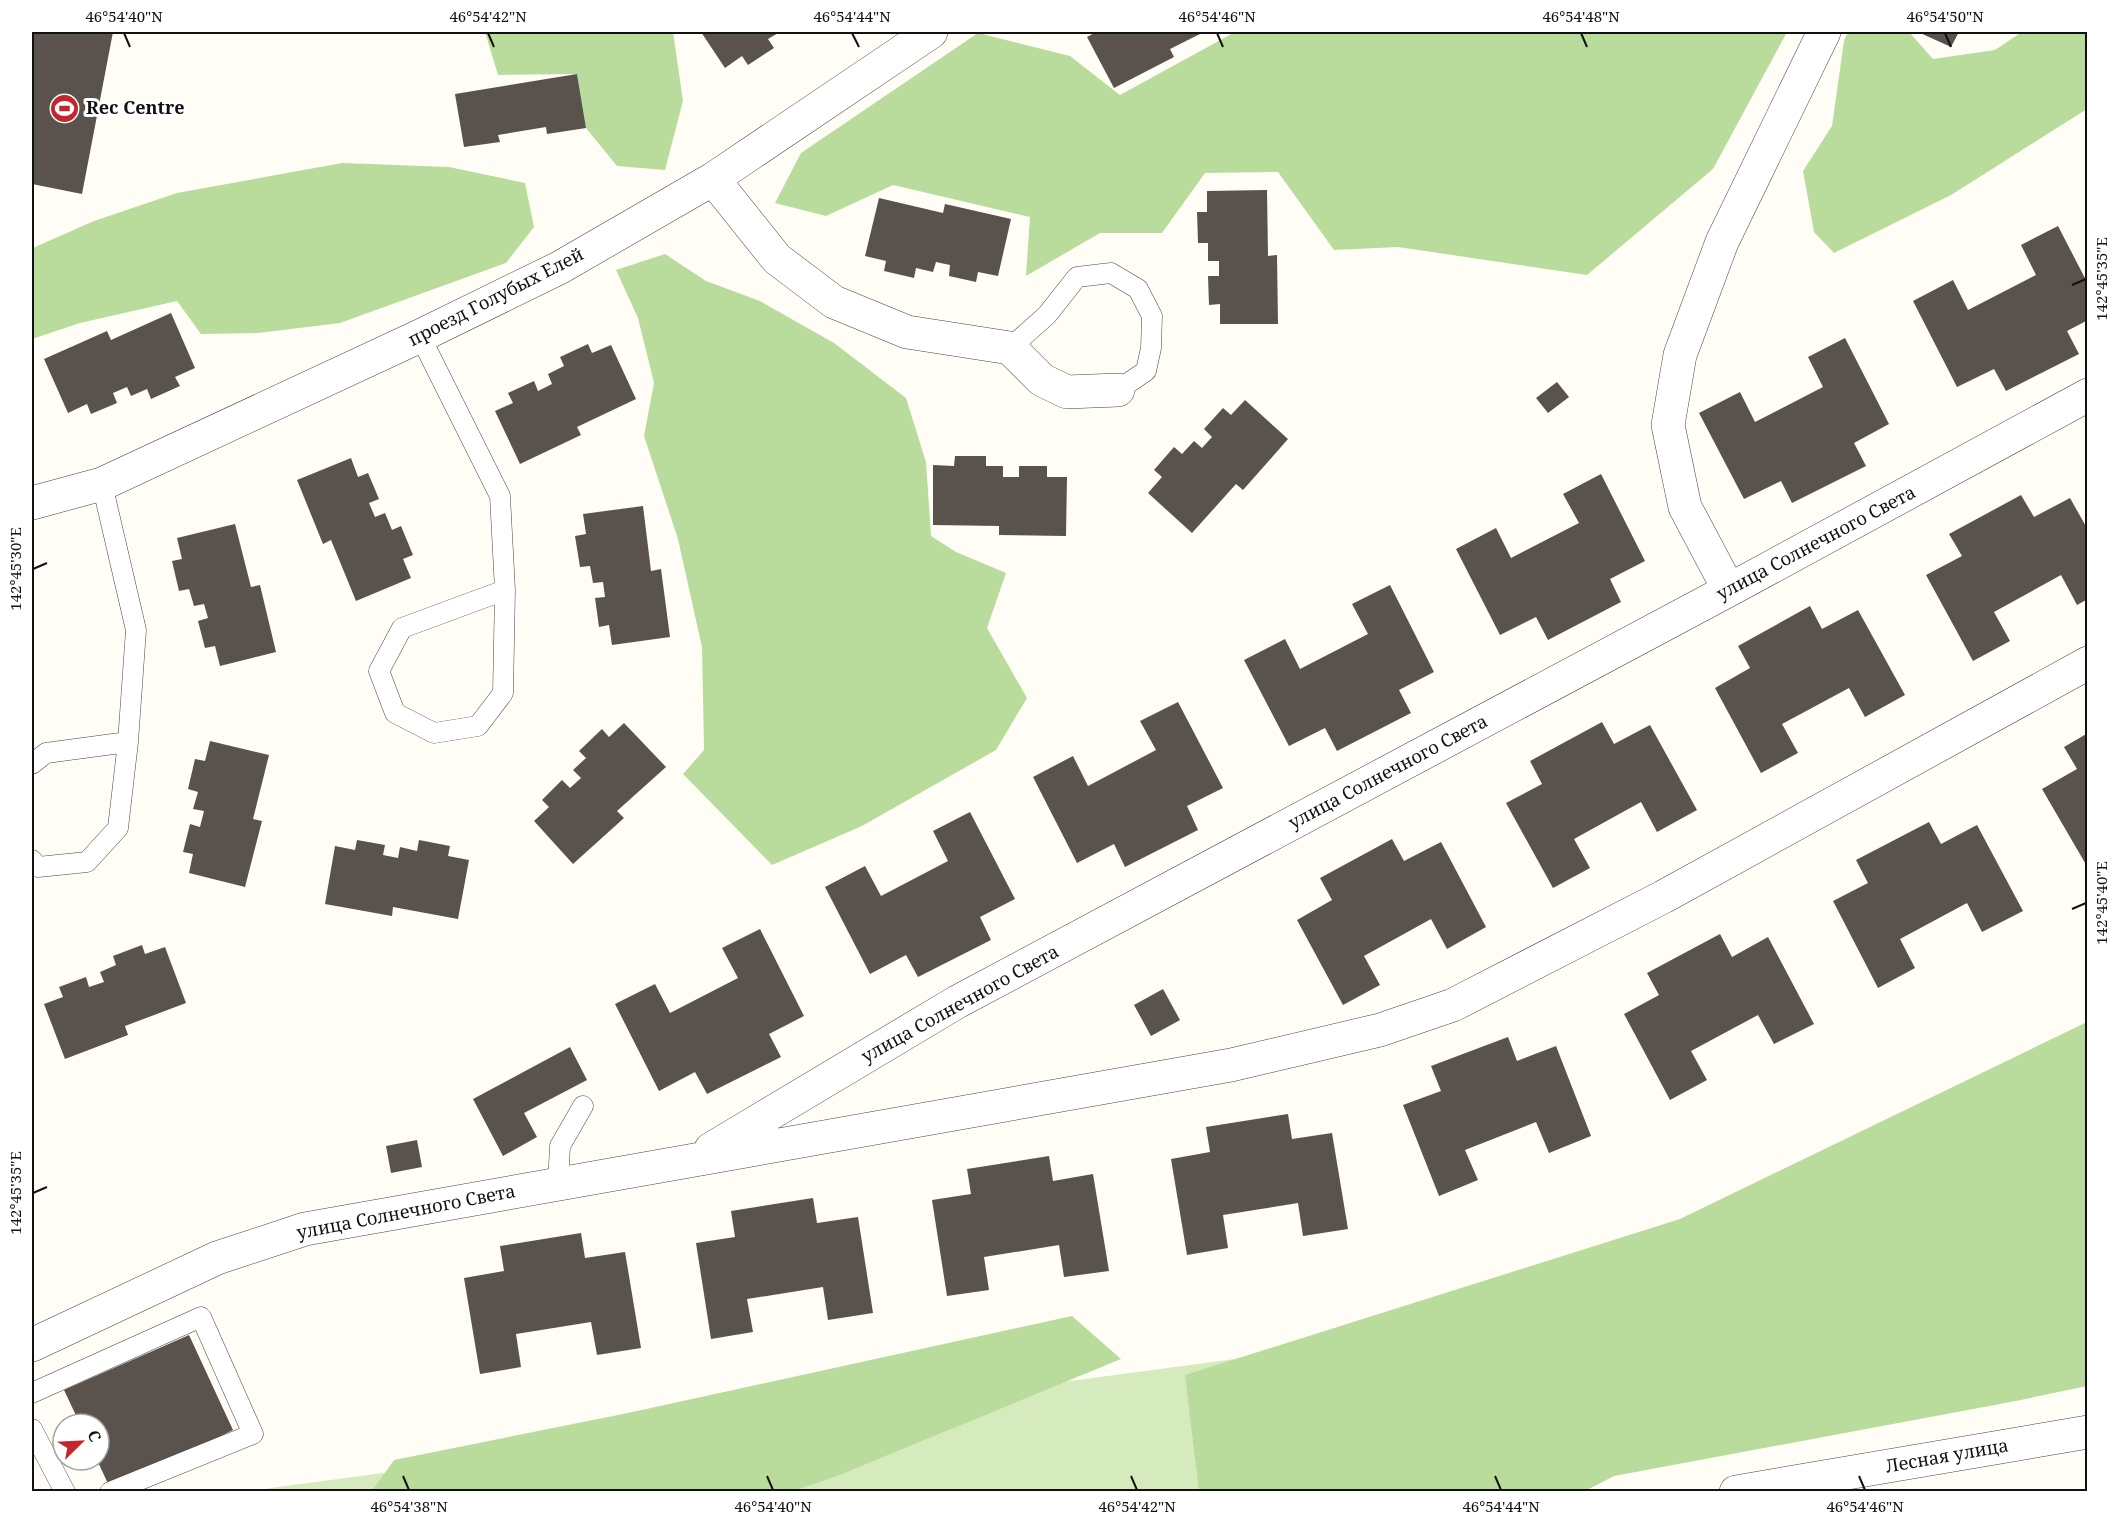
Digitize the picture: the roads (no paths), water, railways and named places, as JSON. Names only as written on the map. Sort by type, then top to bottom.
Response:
[{"type":"street","name":"проезд Голубых Елей","points":[[32,503],[102,484],[420,336],[559,268],[713,179],[931,32]]},
{"type":"street","points":[[1729,590],[1685,507],[1668,425],[1680,355],[1722,242],[1824,32]]},
{"type":"street","points":[[713,179],[777,259],[834,302],[907,332],[1010,348],[1042,380],[1067,392],[1118,390]]},
{"type":"street","name":"улица Солнечного Света","points":[[694,1159],[957,1002],[1729,590],[2088,395]]},
{"type":"street","name":"улица Солнечного Света","points":[[32,1345],[217,1258],[305,1229],[1231,1065],[1380,1030],[1453,1005],[1663,897],[2088,663]]},
{"type":"street","name":"Лесная улица","points":[[1736,1491],[2088,1432]]},
{"type":"lane","points":[[1010,348],[1047,315],[1077,277],[1112,273],[1138,289],[1152,316],[1151,348],[1146,371],[1118,390]]},
{"type":"lane","points":[[420,336],[500,495],[505,590],[503,693],[478,726],[434,733],[395,713],[379,670],[402,628],[505,590]]},
{"type":"lane","points":[[35,864],[87,862],[118,828],[128,742],[136,630],[102,484]]},
{"type":"lane","points":[[32,764],[46,753],[128,742]]},
{"type":"lane","points":[[558,1184],[560,1146],[583,1106]]},
{"type":"lane","points":[[32,1393],[201,1317],[253,1434],[110,1491]]},
{"type":"lane","points":[[32,1429],[65,1491]]},
{"type":"place","name":"Rec Centre","points":[[65,108]]}]
